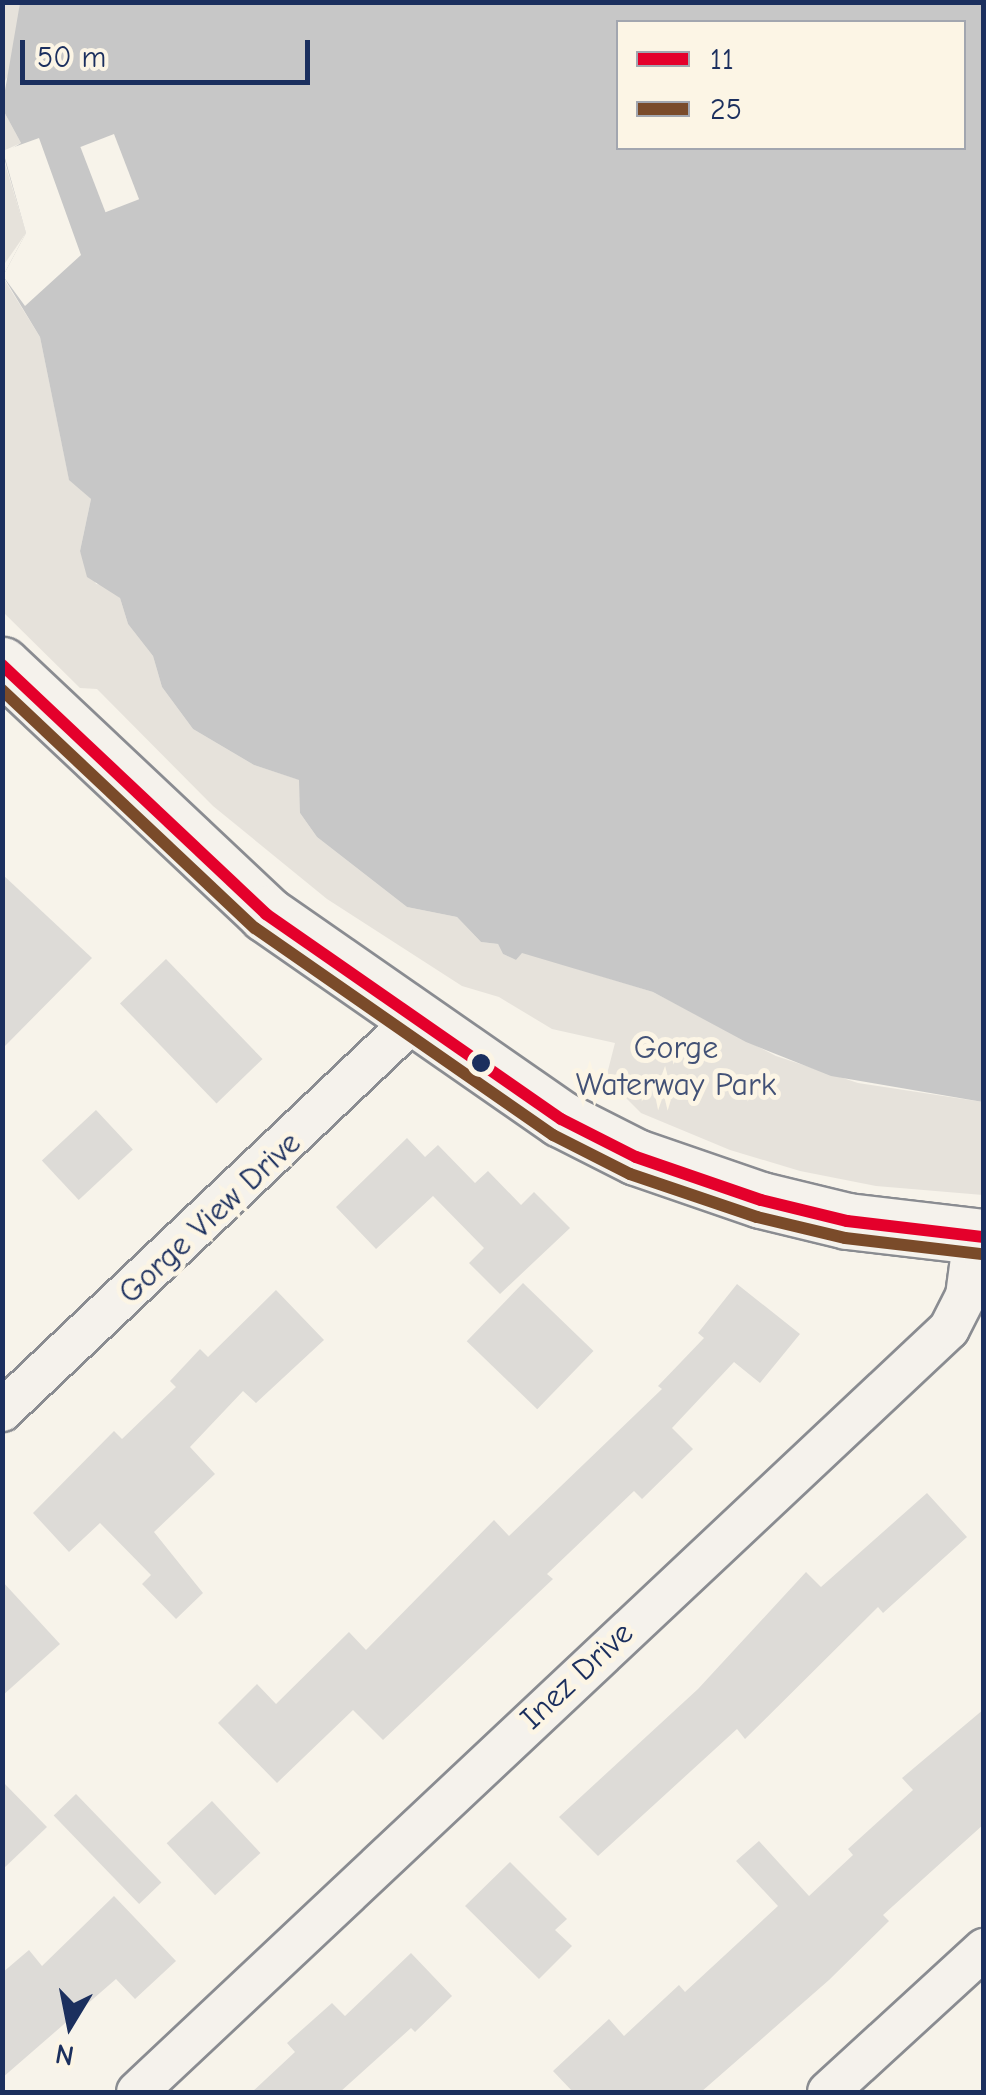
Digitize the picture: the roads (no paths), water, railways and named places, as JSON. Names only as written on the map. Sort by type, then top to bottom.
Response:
[{"type":"main road","points":[[2,665],[212,870],[413,1021],[561,1119],[636,1157],[799,1211],[979,1237]]},
{"type":"street","name":"Gorge View Drive","points":[[2,1411],[413,1021]]},
{"type":"street","name":"Inez Drive","points":[[136,2092],[949,1329],[966,1296],[979,1237]]},
{"type":"street","points":[[828,2092],[984,1948]]},
{"type":"park label","name":"Gorge Waterway Park","points":[[676,1068]]}]
